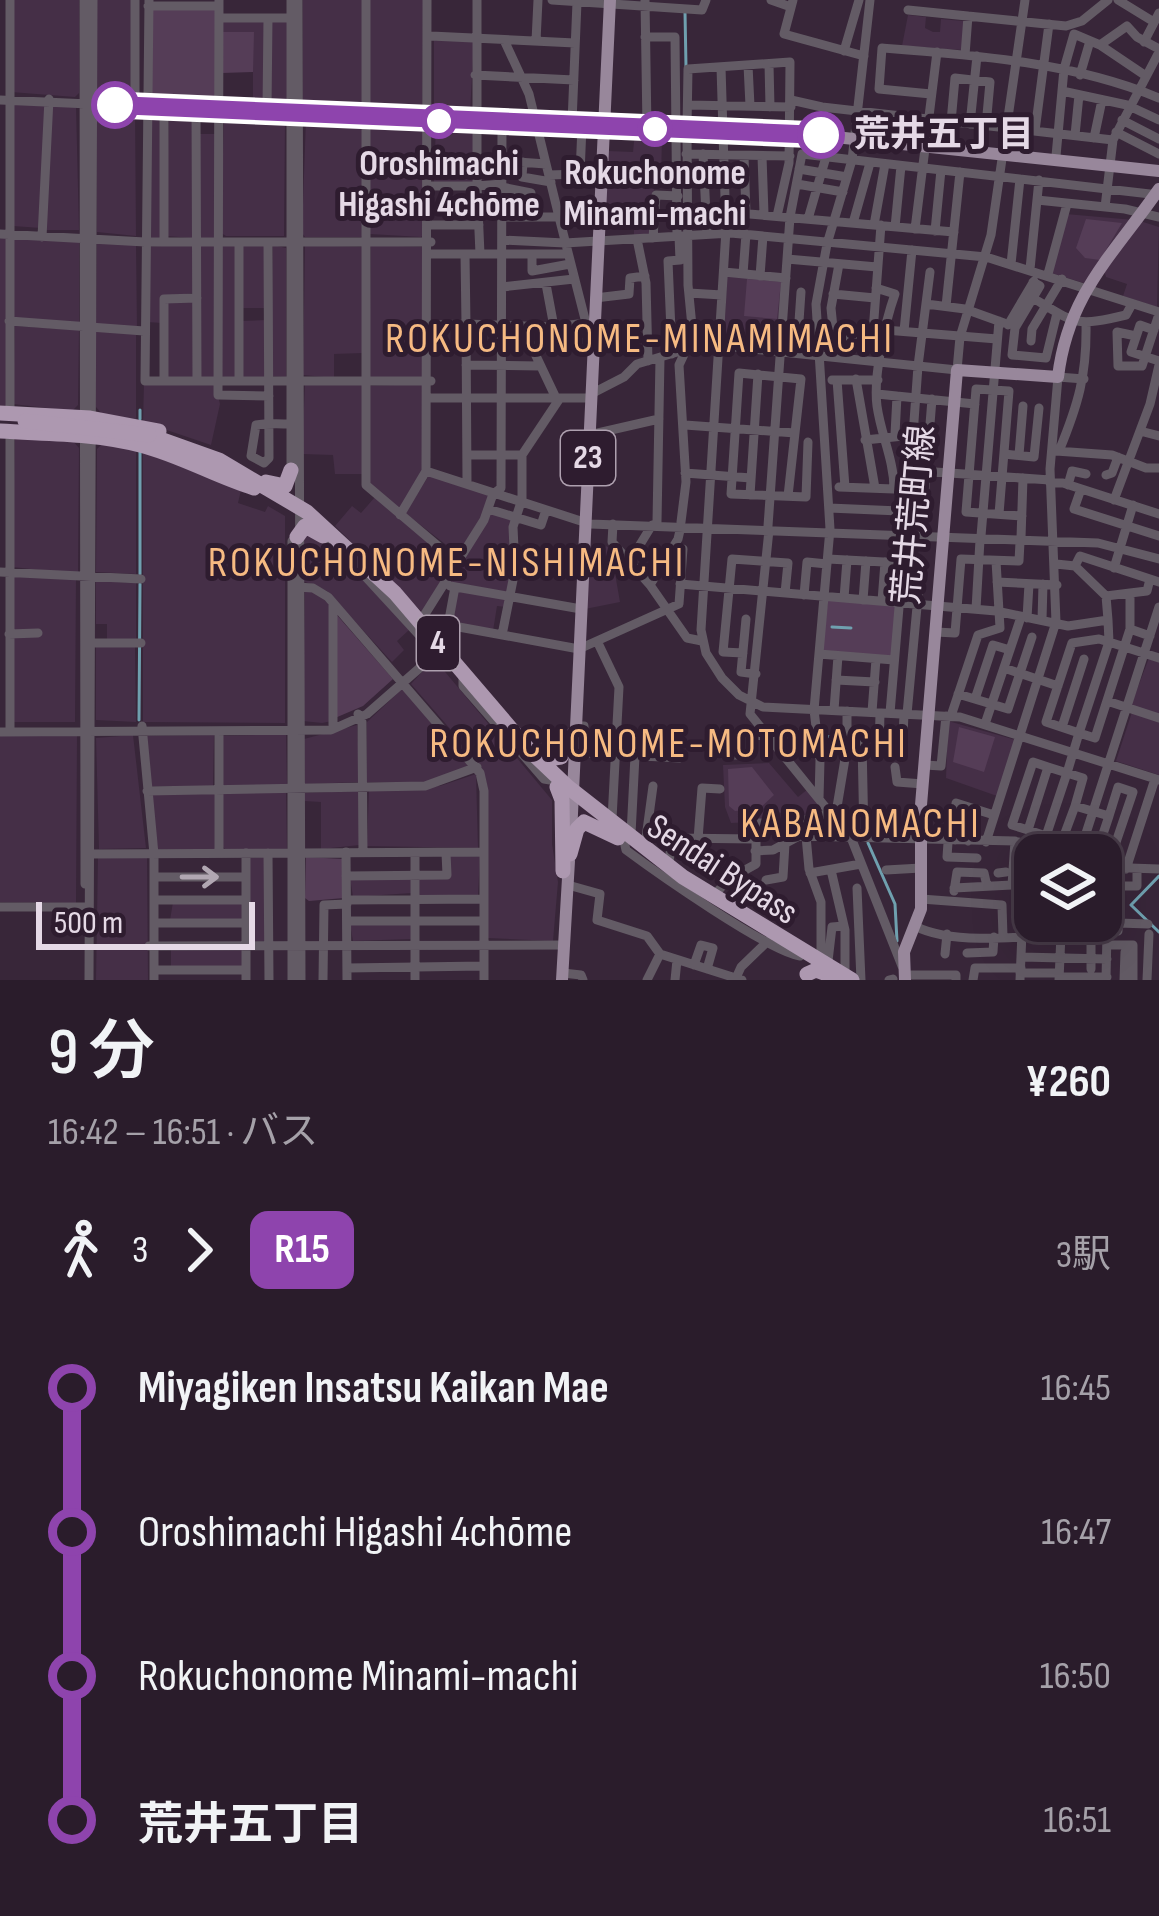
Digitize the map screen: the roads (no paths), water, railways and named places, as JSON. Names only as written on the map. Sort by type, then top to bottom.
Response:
[{"type":"highway","name":"4","points":[[10,423],[87,432],[134,424],[226,457],[297,509]]},
{"type":"highway","name":"4","points":[[10,423],[87,432],[96,442],[114,439],[263,486]]},
{"type":"highway","name":"Sendai Bypass","points":[[10,423],[108,428],[149,436],[219,460],[297,509],[349,548],[569,793],[683,877],[828,971]]},
{"type":"highway","name":"Sendai Bypass","points":[[149,436],[263,486]]},
{"type":"highway","points":[[263,486],[282,487],[291,470]]},
{"type":"highway","name":"Sendai Bypass","points":[[297,509],[424,629],[462,678],[569,793],[707,900],[828,971]]},
{"type":"highway","points":[[297,537],[305,526],[328,538]]},
{"type":"highway","points":[[513,730],[542,756],[554,760],[565,753],[574,731]]},
{"type":"highway","points":[[566,878],[562,800],[569,793]]},
{"type":"highway","points":[[570,854],[577,829],[584,822],[625,838]]},
{"type":"main road","name":"23","points":[[582,521],[607,2]]},
{"type":"main road","points":[[602,125],[854,136],[1159,169]]},
{"type":"main road","points":[[957,370],[1058,377],[1057,313],[1087,289],[1158,192]]},
{"type":"main road","name":"23","points":[[569,793],[596,241]]},
{"type":"main road","name":"荒井荒町線","points":[[899,977],[921,899],[923,784],[957,370]]},
{"type":"main road","points":[[561,978],[570,854],[569,793]]},
{"type":"street","points":[[10,0],[5,98],[10,423],[5,729],[331,730],[360,716],[436,657],[462,678]]},
{"type":"street","points":[[88,0],[89,980]]},
{"type":"street","points":[[135,0],[145,242],[145,381],[429,382]]},
{"type":"street","points":[[294,112],[291,18],[295,0]]},
{"type":"street","points":[[294,587],[295,0]]},
{"type":"street","points":[[366,0],[366,485],[458,562]]},
{"type":"street","points":[[429,0],[429,471]]},
{"type":"street","points":[[400,515],[429,471],[429,0]]},
{"type":"street","points":[[477,0],[474,119],[480,254]]},
{"type":"street","points":[[536,41],[538,0]]},
{"type":"street","points":[[552,0],[686,5],[704,10],[706,0]]},
{"type":"street","points":[[771,0],[792,3],[784,34],[864,56]]},
{"type":"street","points":[[844,50],[859,0]]},
{"type":"street","points":[[819,799],[814,710],[830,531],[817,292],[852,160],[870,0]]},
{"type":"street","points":[[941,14],[943,0]]},
{"type":"street","points":[[431,398],[588,396],[654,359],[719,345],[957,370],[960,337],[986,256],[1001,177],[1025,0]]},
{"type":"street","points":[[908,10],[1049,24],[1078,22],[1108,0]]},
{"type":"street","points":[[1118,0],[1157,17],[1144,42]]},
{"type":"street","points":[[523,163],[522,177],[580,174],[569,1]]},
{"type":"street","points":[[140,104],[149,3],[291,18]]},
{"type":"street","points":[[645,4],[647,127]]},
{"type":"street","points":[[219,8],[220,397],[269,396]]},
{"type":"street","points":[[968,16],[974,80],[970,124]]},
{"type":"street","points":[[267,108],[268,18]]},
{"type":"street","points":[[1035,131],[1049,24]]},
{"type":"street","points":[[1080,75],[1100,46],[1126,26],[1159,51],[1114,136],[1106,207]]},
{"type":"street","points":[[1053,182],[1064,71],[1074,34],[1146,76]]},
{"type":"street","points":[[431,36],[575,43]]},
{"type":"street","points":[[645,37],[675,37],[686,154],[680,260],[668,262],[672,354]]},
{"type":"street","points":[[431,325],[589,323],[567,254],[536,122],[504,40]]},
{"type":"street","points":[[1094,78],[1100,46]]},
{"type":"street","points":[[932,94],[879,89],[882,48],[1016,62],[1155,96],[1159,81]]},
{"type":"street","points":[[915,229],[938,52]]},
{"type":"street","points":[[646,55],[675,56]]},
{"type":"street","points":[[650,585],[673,548],[681,524],[686,473],[680,365],[690,349],[689,293],[678,196],[688,69],[790,62],[790,156],[777,216]]},
{"type":"street","points":[[769,64],[770,106]]},
{"type":"street","points":[[748,65],[749,106]]},
{"type":"street","points":[[722,67],[726,233],[702,641],[722,678],[752,703],[948,716],[1157,779],[1122,861]]},
{"type":"street","points":[[475,74],[574,80]]},
{"type":"street","points":[[951,122],[956,78],[974,80],[991,82],[986,126]]},
{"type":"street","points":[[1039,100],[1079,95],[1158,116]]},
{"type":"street","points":[[1075,135],[1079,95]]},
{"type":"street","points":[[5,98],[602,125]]},
{"type":"street","points":[[42,235],[49,100]]},
{"type":"street","points":[[1094,138],[1102,100]]},
{"type":"street","points":[[140,104],[294,112]]},
{"type":"street","points":[[688,105],[791,104],[1094,138],[1114,136],[1159,154]]},
{"type":"street","points":[[164,106],[164,241]]},
{"type":"street","points":[[196,107],[196,380]]},
{"type":"street","points":[[474,119],[536,122]]},
{"type":"street","points":[[1122,120],[1159,139]]},
{"type":"street","points":[[402,680],[427,652],[424,629],[501,488],[502,122]]},
{"type":"street","points":[[542,148],[556,148]]},
{"type":"street","points":[[686,154],[790,156]]},
{"type":"street","points":[[704,154],[707,234]]},
{"type":"street","points":[[956,980],[956,975],[899,977],[864,888],[851,840],[749,714],[764,591],[790,217],[802,154],[1158,192]]},
{"type":"street","points":[[744,156],[746,213]]},
{"type":"street","points":[[762,156],[764,214]]},
{"type":"street","points":[[808,219],[826,157]]},
{"type":"street","points":[[476,159],[523,163],[548,174]]},
{"type":"street","points":[[853,223],[869,163]]},
{"type":"street","points":[[886,164],[878,225],[881,362],[877,394],[890,435]]},
{"type":"street","points":[[895,227],[902,166]]},
{"type":"street","points":[[800,170],[865,179]]},
{"type":"street","points":[[935,231],[941,170]]},
{"type":"street","points":[[946,306],[960,172]]},
{"type":"street","points":[[1011,264],[1020,178]]},
{"type":"street","points":[[1007,324],[1040,286],[1039,181]]},
{"type":"street","points":[[796,184],[843,192]]},
{"type":"street","points":[[431,186],[502,186],[531,193],[521,241]]},
{"type":"street","points":[[1125,209],[1127,190]]},
{"type":"street","points":[[653,238],[656,195],[678,196]]},
{"type":"street","points":[[516,199],[529,201]]},
{"type":"street","points":[[1037,200],[1125,209],[1159,218]]},
{"type":"street","points":[[976,609],[997,339],[1038,274],[1067,204]]},
{"type":"street","points":[[655,208],[678,208]]},
{"type":"street","points":[[726,212],[954,232]]},
{"type":"street","points":[[502,217],[559,217]]},
{"type":"street","points":[[431,225],[478,225]]},
{"type":"street","points":[[5,232],[145,242],[367,242],[430,246],[465,254],[567,254],[596,241],[746,234],[986,256],[1159,313],[1142,366],[1118,366],[1117,332],[1136,335]]},
{"type":"street","points":[[743,274],[746,234]]},
{"type":"street","points":[[760,276],[763,236]]},
{"type":"street","points":[[630,561],[654,524],[659,419],[637,238]]},
{"type":"street","points":[[502,240],[567,254]]},
{"type":"street","points":[[238,381],[239,242]]},
{"type":"street","points":[[268,242],[269,424],[295,424]]},
{"type":"street","points":[[904,331],[912,250]]},
{"type":"street","points":[[465,254],[466,482]]},
{"type":"street","points":[[788,259],[878,267]]},
{"type":"street","points":[[834,338],[833,294],[839,264]]},
{"type":"street","points":[[910,271],[950,273]]},
{"type":"street","points":[[724,272],[760,276],[801,292],[817,292]]},
{"type":"street","points":[[878,754],[881,713],[895,657],[930,272]]},
{"type":"street","points":[[595,298],[629,294],[630,278],[670,282]]},
{"type":"street","points":[[502,287],[574,279]]},
{"type":"street","points":[[926,304],[968,309],[1007,324],[1012,355],[1046,358],[1062,279]]},
{"type":"street","points":[[546,284],[554,327]]},
{"type":"street","points":[[782,335],[798,336],[801,292]]},
{"type":"street","points":[[689,293],[722,295]]},
{"type":"street","points":[[833,294],[895,294],[879,331]]},
{"type":"street","points":[[164,381],[164,299],[197,298]]},
{"type":"street","points":[[1033,298],[1086,324],[1126,315],[1132,304]]},
{"type":"street","points":[[646,308],[671,307]]},
{"type":"street","points":[[1030,341],[1032,329],[1057,313]]},
{"type":"street","points":[[9,321],[144,331]]},
{"type":"street","points":[[1055,451],[1079,403],[1086,324]]},
{"type":"street","points":[[1106,475],[1124,459],[1154,406],[1159,363],[1131,352],[1140,325],[1154,329]]},
{"type":"street","points":[[528,326],[531,346],[558,398]]},
{"type":"street","points":[[818,340],[879,331],[997,339]]},
{"type":"street","points":[[851,359],[852,337]]},
{"type":"street","points":[[1013,340],[1047,343]]},
{"type":"street","points":[[531,346],[588,342]]},
{"type":"street","points":[[1027,376],[1029,356]]},
{"type":"street","points":[[466,365],[540,365]]},
{"type":"street","points":[[788,496],[801,379],[739,373],[731,494],[806,497],[808,442]]},
{"type":"street","points":[[750,495],[758,374]]},
{"type":"street","points":[[986,842],[1057,622],[1050,481],[1058,377],[1084,379]]},
{"type":"street","points":[[821,380],[878,380]]},
{"type":"street","points":[[837,380],[845,487]]},
{"type":"street","points":[[856,380],[875,488]]},
{"type":"street","points":[[717,384],[738,386]]},
{"type":"street","points":[[999,514],[1009,391],[976,389],[966,512],[1022,516]]},
{"type":"street","points":[[877,394],[975,404]]},
{"type":"street","points":[[893,489],[890,435],[897,396]]},
{"type":"street","points":[[775,403],[822,397]]},
{"type":"street","points":[[502,635],[521,501],[522,455],[558,398]]},
{"type":"street","points":[[829,508],[923,512],[932,399]]},
{"type":"street","points":[[1008,405],[1055,409]]},
{"type":"street","points":[[1019,455],[1023,406]]},
{"type":"street","points":[[1004,454],[1034,457],[1039,408]]},
{"type":"street","points":[[840,416],[860,415]]},
{"type":"street","points":[[774,416],[796,418]]},
{"type":"street","points":[[589,434],[659,419]]},
{"type":"street","points":[[295,424],[291,470],[297,509],[297,980]]},
{"type":"street","points":[[685,425],[772,431],[794,440],[843,443]]},
{"type":"street","points":[[973,431],[1006,433]]},
{"type":"street","points":[[1141,431],[1159,436]]},
{"type":"street","points":[[86,576],[87,432]]},
{"type":"street","points":[[865,440],[913,435]]},
{"type":"street","points":[[772,446],[794,440]]},
{"type":"street","points":[[1055,451],[1159,468]]},
{"type":"street","points":[[466,455],[522,455]]},
{"type":"street","points":[[771,459],[791,462]]},
{"type":"street","points":[[1115,498],[1124,459]]},
{"type":"street","points":[[910,470],[1050,481],[1159,514]]},
{"type":"street","points":[[429,471],[495,493]]},
{"type":"street","points":[[429,471],[582,521],[654,524]]},
{"type":"street","points":[[1068,485],[1072,471],[1086,474]]},
{"type":"street","points":[[686,473],[751,478]]},
{"type":"street","points":[[770,477],[789,480]]},
{"type":"street","points":[[936,632],[955,633],[961,559],[1019,561],[1023,478]]},
{"type":"street","points":[[828,487],[909,490]]},
{"type":"street","points":[[1081,489],[1074,509],[1159,536]]},
{"type":"street","points":[[521,501],[582,521],[613,524],[1120,546],[1159,559]]},
{"type":"street","points":[[1133,505],[1114,568],[1130,629],[1124,647],[1095,738],[1046,722],[1072,643],[1099,639],[1124,647],[1144,653],[1159,658]]},
{"type":"street","points":[[488,509],[541,525],[546,511]]},
{"type":"street","points":[[612,539],[613,524]]},
{"type":"street","points":[[599,529],[650,585],[690,640],[702,641]]},
{"type":"street","points":[[449,586],[448,625],[577,649],[679,604],[683,548],[673,548]]},
{"type":"street","points":[[1056,564],[1075,566],[1118,595],[1147,591],[1155,580],[1080,556],[1075,566]]},
{"type":"street","points":[[743,653],[723,652],[732,559],[788,563],[785,593]]},
{"type":"street","points":[[844,598],[848,560]]},
{"type":"street","points":[[862,600],[866,561]]},
{"type":"street","points":[[925,765],[941,766],[948,716],[978,634],[1000,628],[996,561]]},
{"type":"street","points":[[804,595],[808,562],[921,564],[903,736]]},
{"type":"street","points":[[882,601],[885,562]]},
{"type":"street","points":[[5,572],[140,579]]},
{"type":"street","points":[[997,582],[1057,585]]},
{"type":"street","points":[[680,584],[976,609],[1068,626],[1108,620]]},
{"type":"street","points":[[985,724],[1024,618],[1029,584]]},
{"type":"street","points":[[1042,620],[1043,584]]},
{"type":"street","points":[[449,586],[579,609]]},
{"type":"street","points":[[294,587],[319,590],[333,602],[476,767],[483,784],[484,980]]},
{"type":"street","points":[[1046,834],[1102,665],[1108,620],[1118,595]]},
{"type":"street","points":[[333,602],[333,724]]},
{"type":"street","points":[[1085,834],[1158,611]]},
{"type":"street","points":[[726,618],[761,621]]},
{"type":"street","points":[[746,620],[741,672],[756,674]]},
{"type":"street","points":[[1130,629],[1150,636]]},
{"type":"street","points":[[1016,631],[1051,643]]},
{"type":"street","points":[[9,634],[38,633]]},
{"type":"street","points":[[958,694],[1008,710],[1032,637]]},
{"type":"street","points":[[86,643],[139,643]]},
{"type":"street","points":[[598,643],[619,687],[612,819]]},
{"type":"street","points":[[975,699],[993,645],[1010,650]]},
{"type":"street","points":[[819,654],[877,659],[913,654]]},
{"type":"street","points":[[1068,655],[1102,665]]},
{"type":"street","points":[[834,710],[838,656]]},
{"type":"street","points":[[970,657],[987,663]]},
{"type":"street","points":[[877,659],[874,682],[881,713]]},
{"type":"street","points":[[1062,727],[1084,659]]},
{"type":"street","points":[[1004,668],[1058,686]]},
{"type":"street","points":[[836,680],[874,682]]},
{"type":"street","points":[[1107,701],[1159,718]]},
{"type":"street","points":[[833,816],[848,711]]},
{"type":"street","points":[[295,730],[360,716]]},
{"type":"street","points":[[360,716],[363,852]]},
{"type":"street","points":[[574,731],[584,726],[586,753],[680,758]]},
{"type":"street","points":[[87,729],[84,867],[89,907]]},
{"type":"street","points":[[139,729],[151,854],[153,977],[246,975],[246,853]]},
{"type":"street","points":[[139,729],[154,877],[152,946]]},
{"type":"street","points":[[219,729],[220,853]]},
{"type":"street","points":[[728,754],[754,754],[746,735]]},
{"type":"street","points":[[767,736],[814,736]]},
{"type":"street","points":[[847,737],[861,738],[863,745],[867,837]]},
{"type":"street","points":[[722,738],[796,738]]},
{"type":"street","points":[[625,838],[635,756]]},
{"type":"street","points":[[820,760],[844,762]]},
{"type":"street","points":[[1034,834],[1012,825],[1033,762],[1083,778],[1065,834]]},
{"type":"street","points":[[147,791],[425,786],[476,767]]},
{"type":"street","points":[[895,767],[897,782],[923,784]]},
{"type":"street","points":[[1028,830],[1048,767]]},
{"type":"street","points":[[1005,783],[1023,789]]},
{"type":"street","points":[[645,844],[653,786]]},
{"type":"street","points":[[698,839],[702,788],[720,789]]},
{"type":"street","points":[[1102,834],[1118,788],[1132,792],[1120,834]]},
{"type":"street","points":[[569,793],[612,819],[633,855],[768,941],[828,971]]},
{"type":"street","points":[[955,837],[956,803],[994,815]]},
{"type":"street","points":[[1075,806],[1108,816]]},
{"type":"street","points":[[976,858],[947,856],[955,837],[978,810]]},
{"type":"street","points":[[828,971],[821,902],[807,863],[807,819],[833,816]]},
{"type":"street","points":[[1124,821],[1140,827]]},
{"type":"street","points":[[716,893],[729,879],[756,864],[756,824],[776,823],[776,832]]},
{"type":"street","points":[[669,862],[672,838],[773,850],[807,836],[1014,842]]},
{"type":"street","points":[[625,838],[645,844],[828,971]]},
{"type":"street","points":[[766,880],[783,878],[785,844]]},
{"type":"street","points":[[346,852],[347,974],[416,974],[484,966]]},
{"type":"street","points":[[91,854],[483,852]]},
{"type":"street","points":[[268,853],[269,980]]},
{"type":"street","points":[[415,853],[416,974]]},
{"type":"street","points":[[346,876],[447,875],[446,853]]},
{"type":"street","points":[[807,863],[822,856]]},
{"type":"street","points":[[807,863],[831,870],[861,864]]},
{"type":"street","points":[[886,870],[921,868]]},
{"type":"street","points":[[1122,869],[1159,868]]},
{"type":"street","points":[[828,971],[844,926],[831,870]]},
{"type":"street","points":[[953,902],[957,872],[984,873],[987,886],[1014,881]]},
{"type":"street","points":[[1002,873],[1002,886]]},
{"type":"street","points":[[1122,873],[1137,886],[1122,886]]},
{"type":"street","points":[[154,877],[246,877]]},
{"type":"street","points":[[566,878],[602,896],[597,920],[651,940],[660,954],[705,971],[739,979],[741,967],[768,941]]},
{"type":"street","points":[[828,971],[864,888]]},
{"type":"street","points":[[821,902],[837,891],[864,888]]},
{"type":"street","points":[[323,980],[324,904],[483,899]]},
{"type":"street","points":[[921,899],[1002,905],[993,952],[971,953],[975,937]]},
{"type":"street","points":[[154,900],[246,900]]},
{"type":"street","points":[[0,907],[89,907]]},
{"type":"street","points":[[347,921],[484,921]]},
{"type":"street","points":[[1122,922],[1149,929],[1154,957],[1148,980]]},
{"type":"street","points":[[154,923],[246,923]]},
{"type":"street","points":[[828,971],[832,927],[844,926]]},
{"type":"street","points":[[915,926],[975,937],[1014,936]]},
{"type":"street","points":[[943,952],[947,934]]},
{"type":"street","points":[[642,956],[651,940]]},
{"type":"street","points":[[1056,977],[1060,942]]},
{"type":"street","points":[[1090,964],[1091,942]]},
{"type":"street","points":[[1021,970],[1036,977],[1106,979],[1107,942]]},
{"type":"street","points":[[152,946],[562,945]]},
{"type":"street","points":[[1107,945],[1154,957]]},
{"type":"street","points":[[1126,948],[1128,980]]},
{"type":"street","points":[[647,980],[660,954]]},
{"type":"street","points":[[973,980],[975,968],[990,974],[1060,958],[1090,964],[1107,959]]},
{"type":"street","points":[[674,980],[677,960]]},
{"type":"street","points":[[691,980],[705,971]]},
{"type":"street","points":[[561,978],[580,975],[583,980]]},
{"type":"waterway","points":[[685,12],[686,67]]},
{"type":"waterway","points":[[140,410],[140,419]]},
{"type":"waterway","points":[[140,452],[140,574]]},
{"type":"waterway","points":[[139,720],[140,584]]},
{"type":"waterway","points":[[832,627],[851,628]]},
{"type":"waterway","points":[[820,737],[841,736]]},
{"type":"waterway","points":[[868,843],[895,904],[897,941]]},
{"type":"waterway","points":[[1159,876],[1131,905],[1159,932]]},
{"type":"place","name":"Oroshimachi Higashi 4chōme","points":[[439,121]]},
{"type":"place","name":"Rokuchonome Minami-machi","points":[[655,129]]},
{"type":"place","name":"荒井五丁目","points":[[821,135]]},
{"type":"district","name":"ROKUCHONOME-MINAMIMACHI","points":[[640,339]]},
{"type":"district","name":"ROKUCHONOME-NISHIMACHI","points":[[447,563]]},
{"type":"district","name":"ROKUCHONOME-MOTOMACHI","points":[[669,744]]},
{"type":"district","name":"KABANOMACHI","points":[[861,824]]}]
